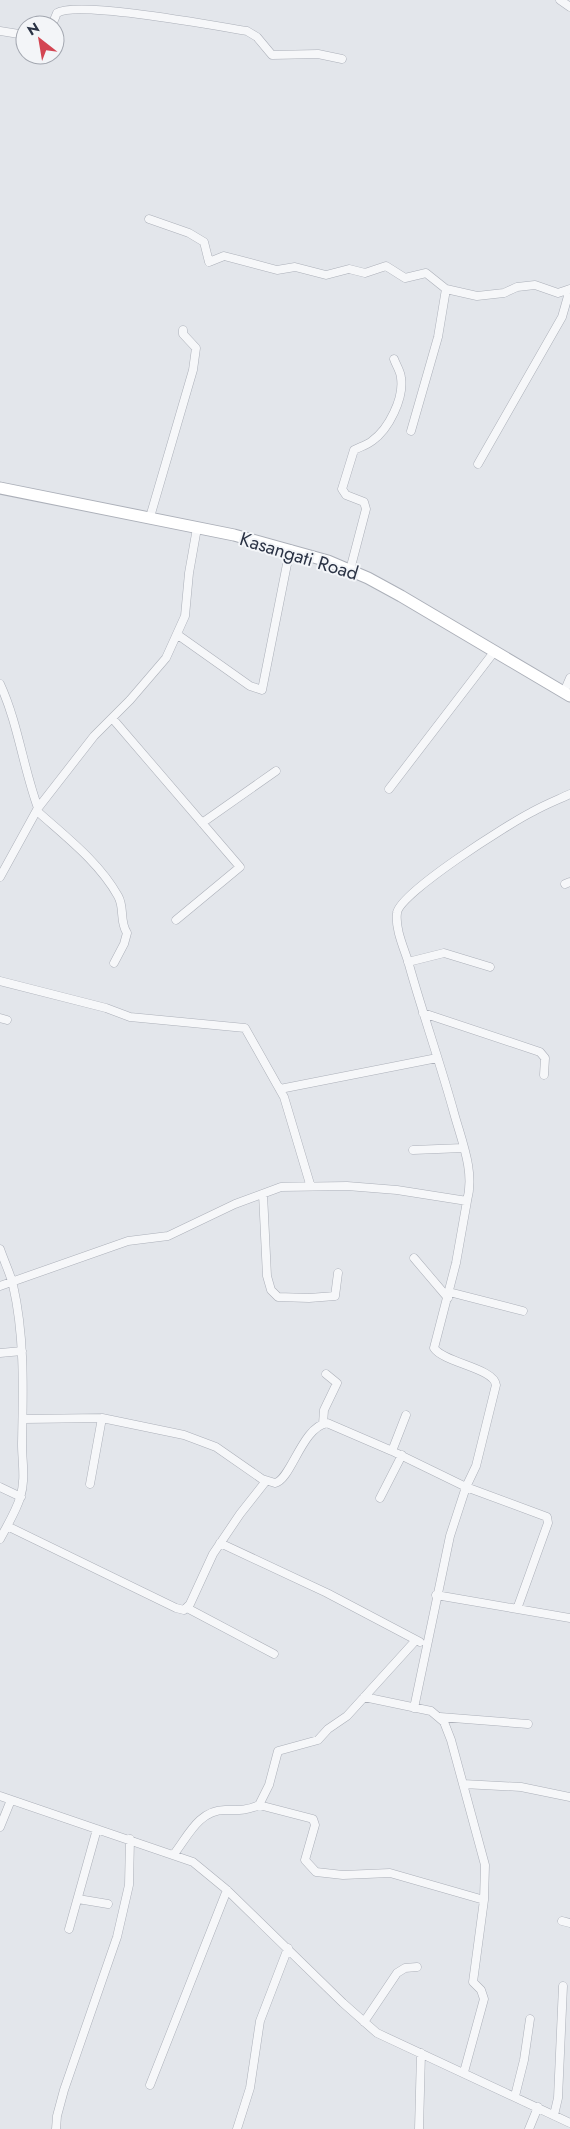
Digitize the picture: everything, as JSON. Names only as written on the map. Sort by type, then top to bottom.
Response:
[{"type":"street","points":[[560,0],[570,7]]},
{"type":"street","points":[[56,15],[67,9],[104,10],[158,16],[247,30],[257,37],[272,55],[318,54],[342,59]]},
{"type":"street","points":[[0,31],[15,34]]},
{"type":"street","points":[[149,219],[189,233],[204,242],[209,262],[224,256],[277,270],[295,267],[326,275],[349,269],[365,273],[386,266],[406,278],[426,272],[446,289],[477,296],[504,293],[517,286],[535,285],[558,293],[570,289]]},
{"type":"street","points":[[411,431],[438,337],[446,289]]},
{"type":"street","points":[[478,464],[562,317],[570,289]]},
{"type":"street","points":[[150,517],[193,370],[196,348],[183,334],[183,330]]},
{"type":"street","points":[[350,570],[366,509],[364,502],[346,495],[342,489],[354,450],[372,442],[385,429],[394,410],[400,394],[401,377],[394,359]]},
{"type":"street","name":"Kasangati Road","points":[[0,488],[150,517],[290,549],[350,570],[424,609],[567,694]]},
{"type":"street","points":[[0,877],[38,810],[94,736],[166,658],[185,616],[189,573],[198,528]]},
{"type":"street","points":[[178,635],[250,686],[262,690],[290,549]]},
{"type":"street","points":[[389,789],[494,652]]},
{"type":"street","points":[[567,694],[570,678]]},
{"type":"street","points":[[0,684],[8,700],[29,783],[38,810],[92,863],[119,897],[124,909],[122,924],[127,933],[126,939],[114,963]]},
{"type":"street","points":[[112,718],[240,866],[176,920]]},
{"type":"street","points":[[202,824],[276,771]]},
{"type":"street","points":[[414,1708],[436,1595],[450,1536],[466,1487],[476,1466],[496,1385],[491,1377],[435,1350],[434,1344],[449,1295],[463,1232],[471,1179],[408,962],[398,924],[397,911],[403,901],[447,866],[532,812],[570,794]]},
{"type":"street","points":[[408,962],[444,953],[490,967]]},
{"type":"street","points":[[0,981],[106,1008],[130,1017],[245,1028],[280,1088],[290,1112],[310,1184]]},
{"type":"street","points":[[423,1013],[540,1052],[545,1058],[544,1075]]},
{"type":"street","points":[[280,1088],[437,1058]]},
{"type":"street","points":[[413,1150],[463,1148]]},
{"type":"street","points":[[0,1286],[128,1241],[168,1236],[235,1204],[280,1186],[310,1184],[397,1190],[467,1201]]},
{"type":"street","points":[[263,1194],[267,1276],[271,1290],[278,1297],[309,1298],[335,1296],[338,1273]]},
{"type":"street","points":[[0,1249],[12,1283],[22,1351],[21,1402],[24,1419],[22,1444],[24,1474],[21,1497],[0,1538]]},
{"type":"street","points":[[414,1258],[449,1295],[523,1311]]},
{"type":"street","points":[[0,1353],[22,1351]]},
{"type":"street","points":[[24,1419],[102,1418],[184,1435],[216,1447],[266,1481],[274,1483],[286,1476],[293,1457],[322,1424],[324,1410],[337,1384],[326,1374]]},
{"type":"street","points":[[392,1450],[406,1415]]},
{"type":"street","points":[[90,1484],[102,1418]]},
{"type":"street","points":[[322,1424],[327,1423],[392,1450],[466,1487],[547,1517],[548,1523],[516,1609]]},
{"type":"street","points":[[380,1498],[402,1455]]},
{"type":"street","points":[[188,1608],[220,1543],[266,1481]]},
{"type":"street","points":[[0,1487],[21,1497]]},
{"type":"street","points":[[7,1526],[176,1608],[181,1610],[188,1608],[274,1654]]},
{"type":"street","points":[[220,1543],[327,1593],[426,1646]]},
{"type":"street","points":[[436,1595],[570,1618]]},
{"type":"street","points":[[259,1805],[269,1785],[278,1751],[318,1740],[328,1729],[347,1716],[416,1640]]},
{"type":"street","points":[[364,1697],[431,1711],[440,1717],[452,1740],[486,1865],[484,1900],[473,1982],[481,1990],[484,1999],[464,2072]]},
{"type":"street","points":[[440,1717],[528,1724]]},
{"type":"street","points":[[463,1784],[521,1787],[570,1797]]},
{"type":"street","points":[[0,1796],[193,1862],[228,1890],[364,2022],[388,2039],[464,2072],[570,2123]]},
{"type":"street","points":[[0,1827],[11,1800]]},
{"type":"street","points":[[174,1854],[200,1819],[207,1814],[214,1811],[244,1811],[259,1805],[313,1819],[315,1825],[305,1860],[316,1872],[343,1875],[390,1873],[484,1900]]},
{"type":"street","points":[[69,1929],[97,1829]]},
{"type":"street","points":[[56,2129],[57,2116],[66,2082],[119,1929],[130,1885],[130,1839]]},
{"type":"street","points":[[150,2085],[228,1890]]},
{"type":"street","points":[[78,1899],[108,1904]]},
{"type":"street","points":[[237,2129],[250,2088],[260,2021],[288,1948]]},
{"type":"street","points":[[364,2022],[397,1973],[405,1968],[417,1967]]},
{"type":"street","points":[[554,2115],[558,2098],[563,1986]]},
{"type":"street","points":[[515,2096],[530,2019]]},
{"type":"street","points":[[420,2129],[422,2054]]},
{"type":"street","points":[[529,2129],[538,2107]]}]
